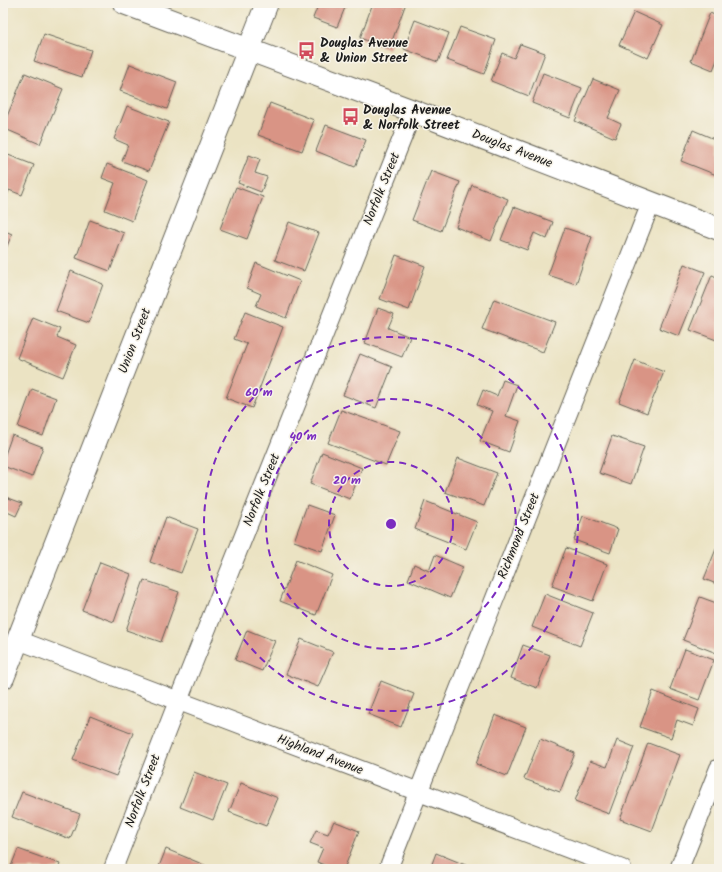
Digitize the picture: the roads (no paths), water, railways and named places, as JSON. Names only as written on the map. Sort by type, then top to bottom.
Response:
[{"type":"street","name":"Douglas Avenue","points":[[124,3],[412,111],[719,229]]},
{"type":"street","name":"Union Street","points":[[3,678],[267,3]]},
{"type":"street","name":"Norfolk Street","points":[[113,869],[412,111]]},
{"type":"street","name":"Richmond Street","points":[[388,869],[651,203]]},
{"type":"street","name":"Highland Avenue","points":[[18,640],[622,869]]},
{"type":"street","points":[[679,869],[719,768]]},
{"type":"place","name":"Douglas Avenue & Union Street","points":[[307,50]]},
{"type":"place","name":"Douglas Avenue & Norfolk Street","points":[[350,117]]}]
